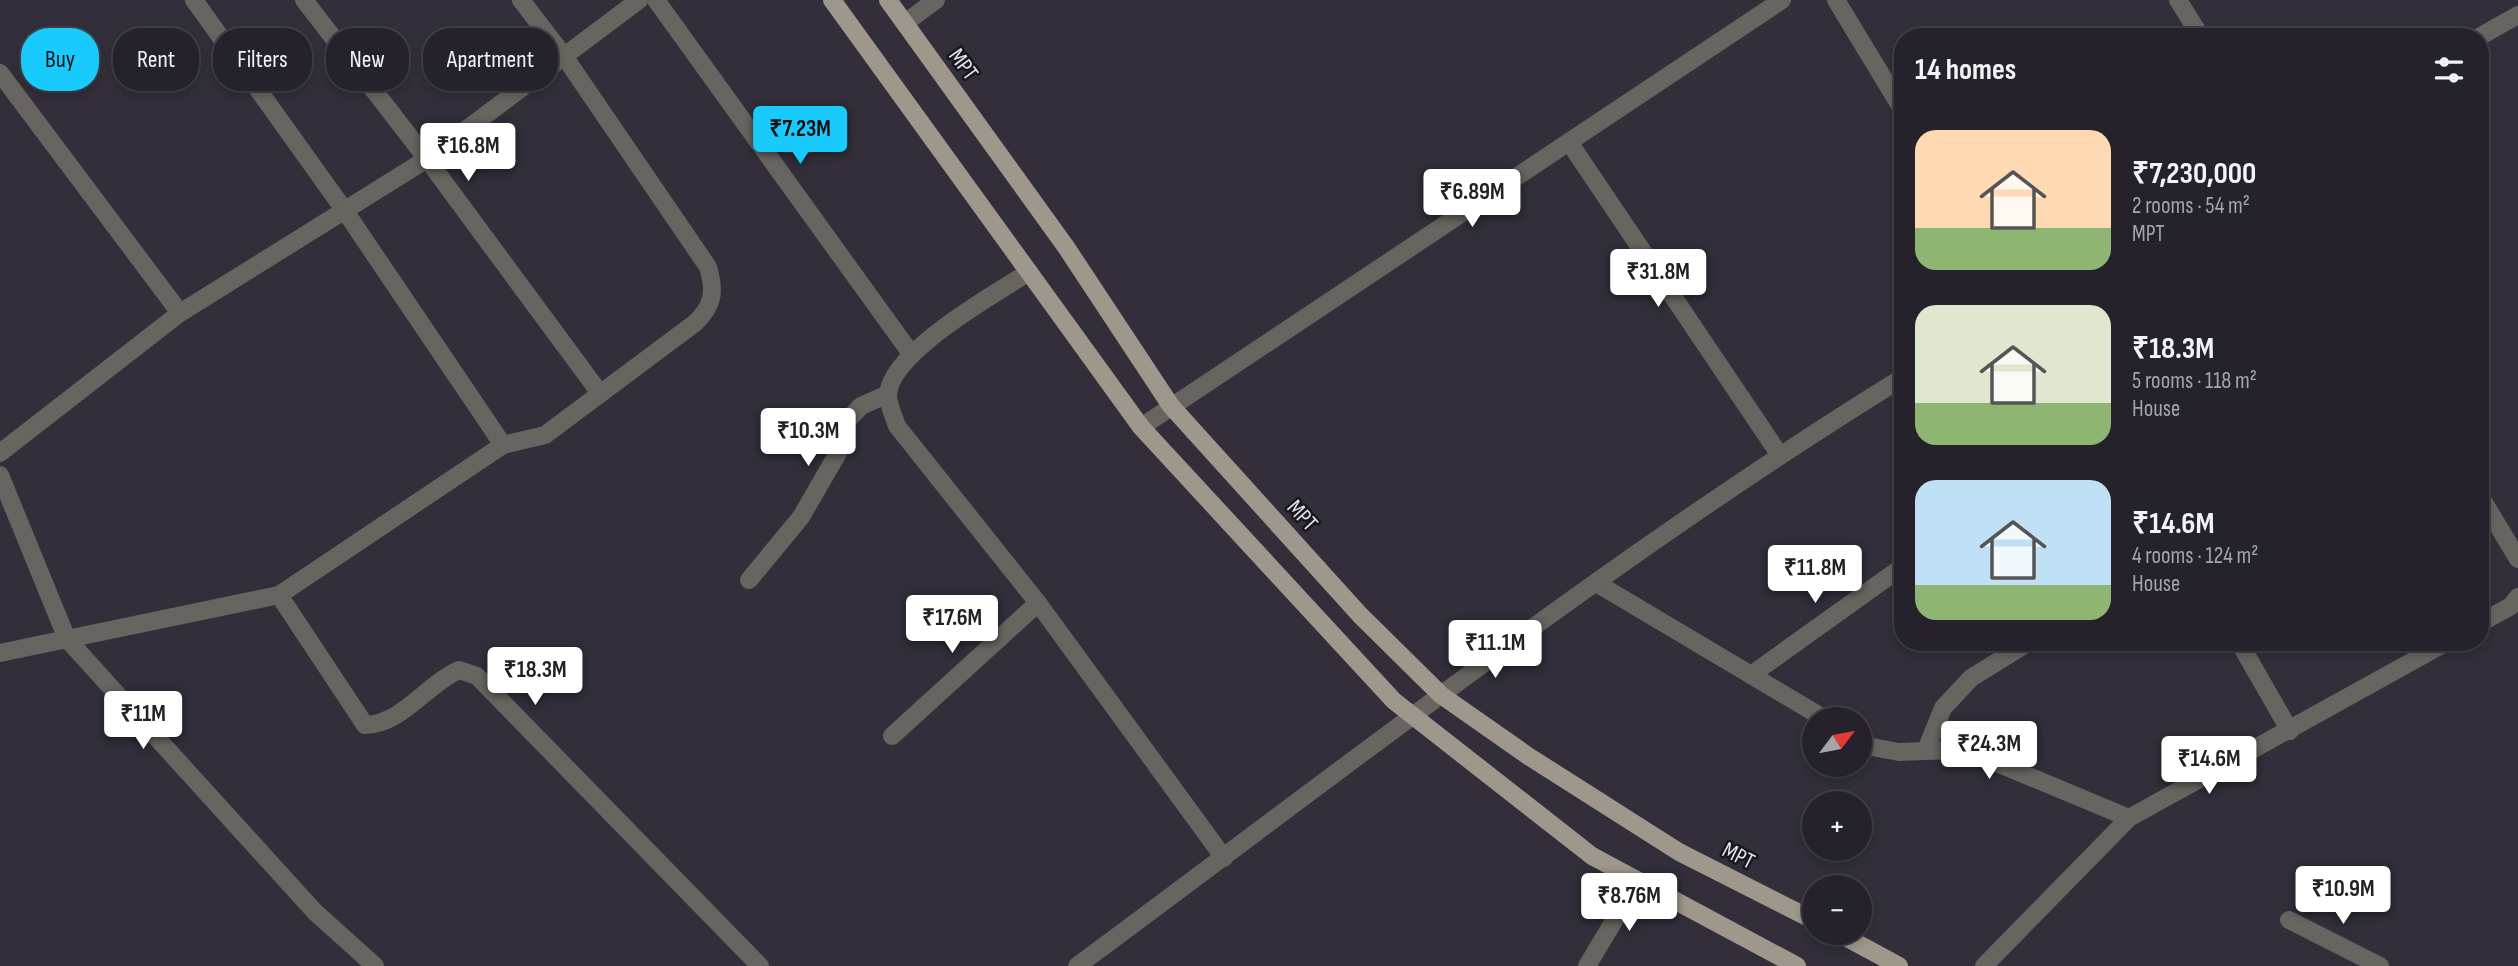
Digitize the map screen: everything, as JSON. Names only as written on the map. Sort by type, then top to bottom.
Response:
[{"type":"main road","points":[[832,0],[1141,427],[1410,717],[1592,856],[1797,966]]},
{"type":"main road","name":"MPT","points":[[888,0],[1066,247],[1171,406],[1360,615],[1441,695],[1528,756],[1679,852],[1802,914]]},
{"type":"main road","points":[[1860,945],[1899,966]]},
{"type":"street","points":[[194,0],[345,211],[503,445]]},
{"type":"street","points":[[303,0],[427,159],[599,392]]},
{"type":"street","points":[[0,653],[279,595],[503,445],[545,435],[599,392],[695,323],[710,308],[714,287],[708,267],[564,56],[521,0]]},
{"type":"street","points":[[0,453],[180,313],[427,159],[639,0]]},
{"type":"street","points":[[656,0],[912,355]]},
{"type":"street","points":[[905,23],[936,0]]},
{"type":"street","points":[[1141,427],[1782,0]]},
{"type":"street","points":[[1836,0],[1894,96]]},
{"type":"street","points":[[2184,2],[2196,28]]},
{"type":"street","points":[[2489,31],[2518,15]]},
{"type":"street","points":[[0,73],[180,313]]},
{"type":"street","points":[[1569,142],[1779,454]]},
{"type":"street","points":[[1029,272],[932,336],[901,365],[888,394],[897,426],[1038,603],[1224,858]]},
{"type":"street","points":[[1077,966],[1410,717],[1779,454],[1894,383]]},
{"type":"street","points":[[749,580],[802,517],[838,453],[845,423],[861,406],[888,394]]},
{"type":"street","points":[[0,475],[67,639],[314,912],[375,966]]},
{"type":"street","points":[[2489,511],[2518,559]]},
{"type":"street","points":[[1751,675],[1894,573]]},
{"type":"street","points":[[1598,584],[1805,707]]},
{"type":"street","points":[[279,595],[365,725],[389,720],[446,675],[459,670],[477,676],[760,966]]},
{"type":"street","points":[[2489,618],[2511,606],[2518,597]]},
{"type":"street","points":[[892,736],[1038,603]]},
{"type":"street","points":[[1926,750],[1943,708],[1971,678],[2014,651]]},
{"type":"street","points":[[2244,651],[2290,731]]},
{"type":"street","points":[[1984,966],[2129,818],[2430,651]]},
{"type":"street","points":[[1872,747],[1899,752],[1952,750],[1985,758],[2129,818]]},
{"type":"street","points":[[1587,966],[1638,881]]},
{"type":"street","points":[[2290,920],[2380,966]]}]
